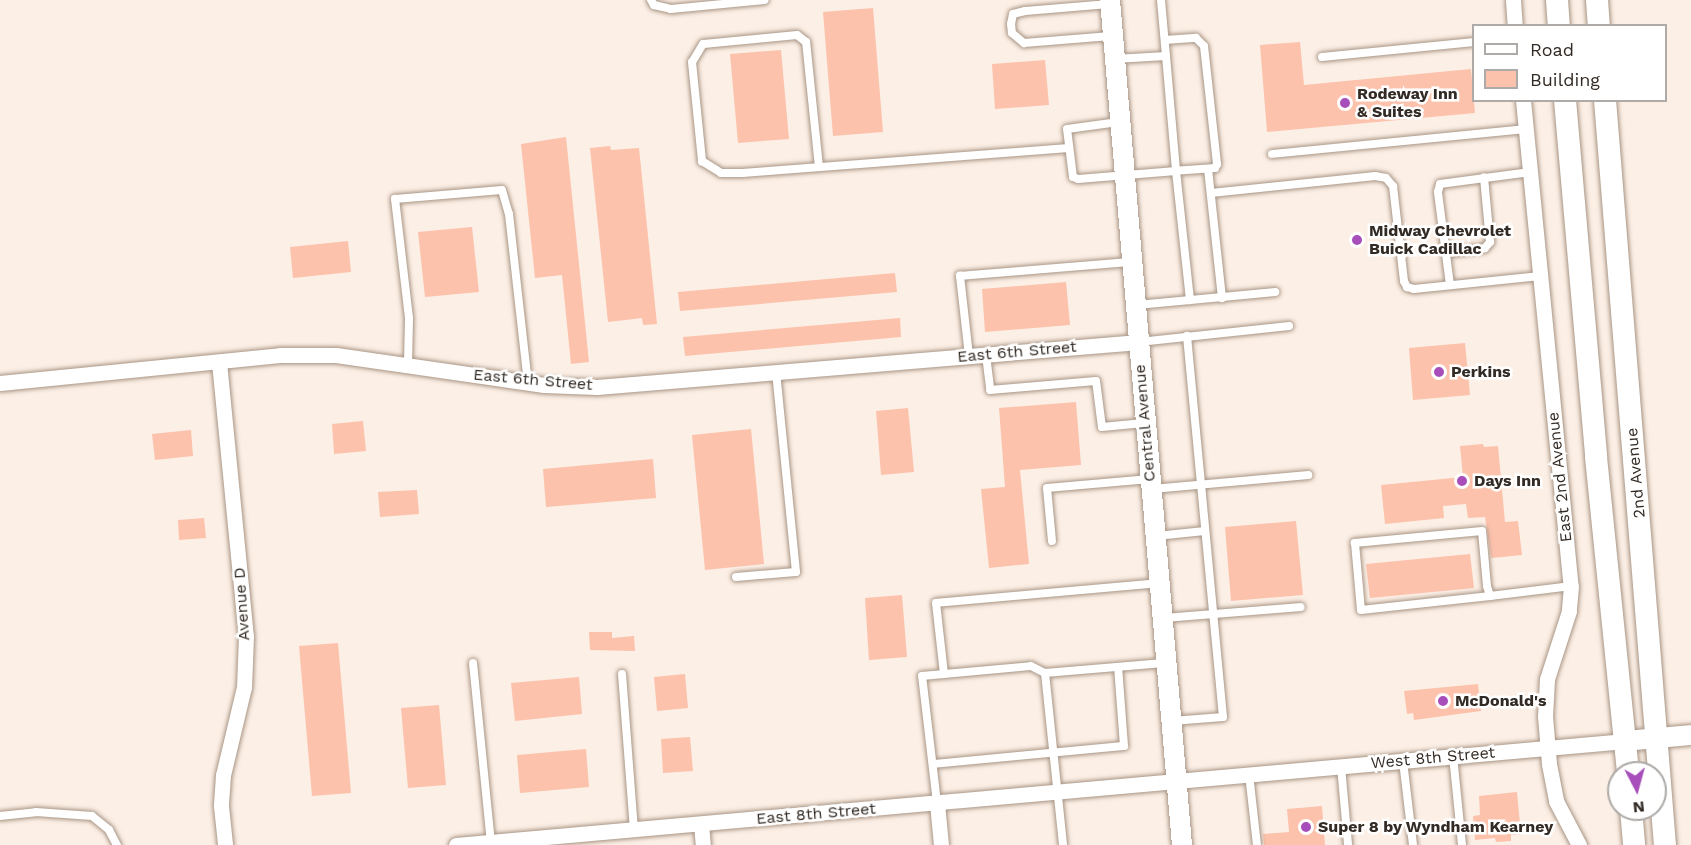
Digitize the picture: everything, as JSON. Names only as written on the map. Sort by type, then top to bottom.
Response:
[{"type":"main road","points":[[1557,0],[1559,24]]},
{"type":"main road","points":[[1597,0],[1599,24]]},
{"type":"main road","points":[[1565,102],[1596,457],[1627,761]]},
{"type":"main road","name":"2nd Avenue","points":[[1605,102],[1665,845]]},
{"type":"main road","points":[[1632,821],[1634,845]]},
{"type":"street","points":[[1513,0],[1515,24]]},
{"type":"street","name":"Central Avenue","points":[[1110,2],[1182,845]]},
{"type":"street","name":"East 2nd Avenue","points":[[1523,102],[1571,586],[1569,611],[1547,679],[1545,716],[1547,748],[1556,801],[1579,845]]},
{"type":"street","name":"East 6th Street","points":[[0,383],[280,355],[336,355],[408,363],[528,383],[597,387],[1139,342]]},
{"type":"street","name":"Avenue D","points":[[219,362],[246,636],[244,687],[223,775],[222,806],[225,845]]},
{"type":"street","name":"West 8th Street","points":[[1176,781],[1691,735]]},
{"type":"street","name":"East 8th Street","points":[[456,845],[584,840],[634,830],[1176,781]]},
{"type":"street","points":[[937,803],[941,845]]},
{"type":"street","points":[[701,824],[703,845]]},
{"type":"lane","points":[[651,0],[654,5],[671,9],[765,0]]},
{"type":"lane","points":[[1161,0],[1190,300]]},
{"type":"lane","points":[[1110,2],[1025,11],[1013,14],[1011,24],[1012,33],[1024,43],[1113,35]]},
{"type":"lane","points":[[819,167],[806,42],[797,35],[703,44],[692,62],[702,161],[721,173],[819,167],[1068,148]]},
{"type":"lane","points":[[1120,122],[1067,129],[1073,177],[1078,179],[1215,168],[1217,164],[1204,46],[1197,38],[1165,40]]},
{"type":"lane","points":[[1322,57],[1472,42]]},
{"type":"lane","points":[[1115,59],[1166,56]]},
{"type":"lane","points":[[1272,154],[1526,129]]},
{"type":"lane","points":[[1208,168],[1221,298]]},
{"type":"lane","points":[[1450,285],[1438,192],[1440,184],[1530,172]]},
{"type":"lane","points":[[1211,193],[1375,176],[1386,178],[1393,186],[1404,281],[1407,287],[1540,276]]},
{"type":"lane","points":[[1446,253],[1485,248],[1490,242],[1484,177]]},
{"type":"lane","points":[[408,363],[409,318],[395,199],[502,190],[508,214],[528,383]]},
{"type":"lane","points":[[969,356],[960,276],[1132,262]]},
{"type":"lane","points":[[1136,306],[1275,292]]},
{"type":"lane","points":[[1139,342],[1289,326]]},
{"type":"lane","points":[[1171,722],[1223,717],[1187,336]]},
{"type":"lane","points":[[986,355],[990,390],[1096,381],[1102,427],[1145,423]]},
{"type":"lane","points":[[736,577],[796,572],[776,373]]},
{"type":"lane","points":[[1052,541],[1047,489],[1150,484],[1201,485],[1308,475]]},
{"type":"lane","points":[[1155,536],[1205,531]]},
{"type":"lane","points":[[1490,596],[1482,531],[1355,543],[1361,610],[1490,596],[1571,586]]},
{"type":"lane","points":[[944,674],[936,603],[1159,583]]},
{"type":"lane","points":[[1162,618],[1301,607]]},
{"type":"lane","points":[[473,663],[491,842]]},
{"type":"lane","points":[[937,803],[922,676],[1031,666],[1045,673],[1166,663]]},
{"type":"lane","points":[[933,764],[1124,746],[1118,667]]},
{"type":"lane","points":[[1045,673],[1062,845]]},
{"type":"lane","points":[[622,674],[634,830]]},
{"type":"lane","points":[[1453,756],[1462,845]]},
{"type":"lane","points":[[1403,761],[1413,845]]},
{"type":"lane","points":[[1341,766],[1348,845]]},
{"type":"lane","points":[[1249,774],[1257,845]]},
{"type":"lane","points":[[0,816],[36,812],[92,816],[109,830],[117,845]]},
{"type":"building","points":[[873,8],[883,132],[833,136],[823,12]]},
{"type":"building","points":[[1300,42],[1304,85],[1471,69],[1472,102],[1474,102],[1475,113],[1267,132],[1260,45]]},
{"type":"building","points":[[781,50],[789,139],[738,143],[730,54]]},
{"type":"building","points":[[1045,60],[1049,105],[995,109],[992,64]]},
{"type":"building","points":[[566,137],[589,362],[571,364],[562,275],[535,278],[521,144]]},
{"type":"building","points":[[610,146],[611,150],[639,148],[657,324],[643,325],[642,318],[608,322],[590,148]]},
{"type":"building","points":[[472,227],[479,292],[425,297],[418,232]]},
{"type":"building","points":[[348,241],[351,272],[293,278],[290,247]]},
{"type":"building","points":[[895,273],[897,292],[680,311],[678,292]]},
{"type":"building","points":[[1066,282],[1070,325],[985,332],[982,289]]},
{"type":"building","points":[[900,318],[901,337],[685,356],[683,337]]},
{"type":"building","name":"Perkins","points":[[1465,343],[1470,395],[1413,400],[1409,348]]},
{"type":"building","points":[[1076,402],[1081,465],[1020,470],[1029,564],[989,568],[981,489],[1005,487],[999,408]]},
{"type":"building","points":[[908,408],[914,472],[881,475],[876,411]]},
{"type":"building","points":[[363,421],[366,451],[334,454],[332,424]]},
{"type":"building","points":[[751,429],[764,564],[705,570],[692,435]]},
{"type":"building","points":[[191,430],[193,456],[155,460],[152,434]]},
{"type":"building","name":"Days Inn","points":[[1483,444],[1484,447],[1498,446],[1505,522],[1518,521],[1522,555],[1491,558],[1485,517],[1468,518],[1466,504],[1443,506],[1444,518],[1385,524],[1381,485],[1463,477],[1460,446]]},
{"type":"building","points":[[653,459],[656,498],[546,507],[543,469]]},
{"type":"building","points":[[417,490],[419,514],[380,517],[378,492]]},
{"type":"building","points":[[204,518],[206,538],[179,540],[178,520]]},
{"type":"building","points":[[1296,521],[1303,595],[1231,601],[1225,527]]},
{"type":"building","points":[[1470,554],[1474,588],[1370,598],[1366,564]]},
{"type":"building","points":[[902,595],[907,657],[869,660],[865,598]]},
{"type":"building","points":[[589,632],[612,632],[612,638],[634,636],[635,651],[590,650]]},
{"type":"building","points":[[338,643],[351,793],[312,796],[299,646]]},
{"type":"building","points":[[685,674],[688,708],[657,711],[654,677]]},
{"type":"building","points":[[579,677],[582,714],[515,721],[511,683]]},
{"type":"building","name":"McDonald's","points":[[1478,684],[1481,711],[1414,720],[1413,713],[1407,714],[1404,691]]},
{"type":"building","points":[[439,705],[446,785],[408,788],[401,708]]},
{"type":"building","points":[[690,737],[693,771],[663,773],[661,739]]},
{"type":"building","points":[[586,749],[589,787],[520,793],[517,755]]},
{"type":"building","points":[[1517,792],[1521,835],[1511,835],[1511,841],[1496,842],[1495,838],[1475,840],[1473,816],[1480,815],[1479,796]]},
{"type":"building","name":"Super 8 by Wyndham Kearney","points":[[1322,806],[1325,845],[1264,845],[1263,834],[1289,832],[1287,809]]},
{"type":"place","name":"Rodeway Inn & Suites","points":[[1345,103]]},
{"type":"place","name":"Midway Chevrolet Buick Cadillac","points":[[1357,240]]},
{"type":"place","name":"Perkins","points":[[1439,372]]},
{"type":"place","name":"Days Inn","points":[[1462,481]]},
{"type":"place","name":"McDonald's","points":[[1443,701]]},
{"type":"place","name":"Super 8 by Wyndham Kearney","points":[[1306,827]]}]
